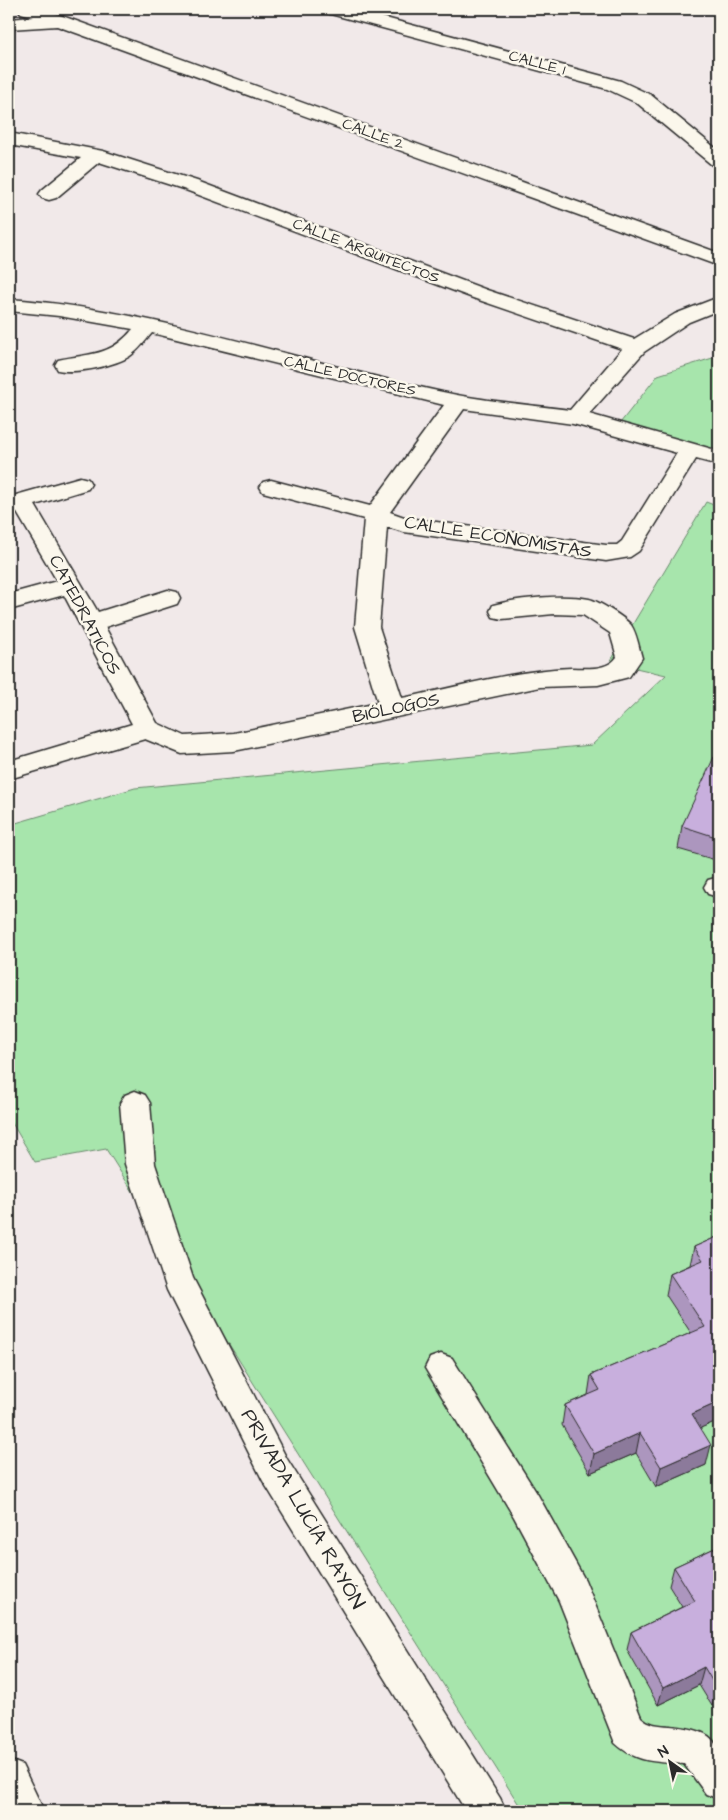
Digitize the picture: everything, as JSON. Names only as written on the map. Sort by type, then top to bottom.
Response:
[{"type":"street","name":"CALLE 2","points":[[26,9],[719,260]]},
{"type":"street","name":"CALLE 1","points":[[333,9],[614,85],[644,99],[719,161]]},
{"type":"street","points":[[9,24],[60,21]]},
{"type":"street","name":"CALLE ARQUITECTOS","points":[[9,139],[96,155],[190,185],[480,294],[636,347]]},
{"type":"street","points":[[49,194],[96,155]]},
{"type":"street","points":[[575,417],[636,347],[682,318],[719,303]]},
{"type":"street","name":"CALLE DOCTORES","points":[[9,305],[59,310],[147,325],[278,359],[458,402],[575,417],[719,458]]},
{"type":"street","points":[[66,365],[104,359],[121,353],[130,346],[147,325]]},
{"type":"street","points":[[392,708],[367,627],[376,515],[458,402]]},
{"type":"street","name":"CALLE ECONOMISTAS","points":[[271,487],[376,515],[404,525],[606,554],[622,552],[630,546],[690,450]]},
{"type":"street","points":[[16,503],[80,484]]},
{"type":"street","name":"CATEDRATICOS","points":[[16,503],[71,585],[146,729]]},
{"type":"street","points":[[9,602],[71,585]]},
{"type":"street","points":[[91,623],[168,598]]},
{"type":"street","name":"BIÓLOGOS","points":[[146,729],[182,745],[234,742],[540,678],[605,675],[620,672],[630,658],[621,628],[588,607],[554,606],[502,611]]},
{"type":"street","points":[[9,770],[146,729]]},
{"type":"street","name":"PRIVADA LUCÍA RAYÓN","points":[[135,1103],[140,1164],[178,1280],[275,1470],[487,1811]]},
{"type":"street","points":[[441,1368],[526,1506],[573,1592],[628,1730],[640,1741],[691,1746],[699,1752],[719,1781]]},
{"type":"street","points":[[9,1778],[26,1811]]},
{"type":"green space","points":[[719,356],[719,465],[613,432],[658,375]]},
{"type":"green space","points":[[706,502],[719,507],[719,1811],[523,1811],[106,1149],[35,1162],[9,1118],[9,825],[135,788],[592,745],[666,675],[610,662]]},
{"type":"building","points":[[714,757],[719,758],[719,838],[682,826]]},
{"type":"building","points":[[719,1236],[719,1402],[692,1414],[711,1445],[661,1467],[640,1433],[594,1454],[565,1405],[600,1390],[591,1375],[705,1327],[670,1274],[703,1260],[694,1247]]},
{"type":"building","points":[[719,1546],[719,1688],[717,1689],[704,1667],[663,1688],[631,1632],[695,1601],[674,1567]]}]
